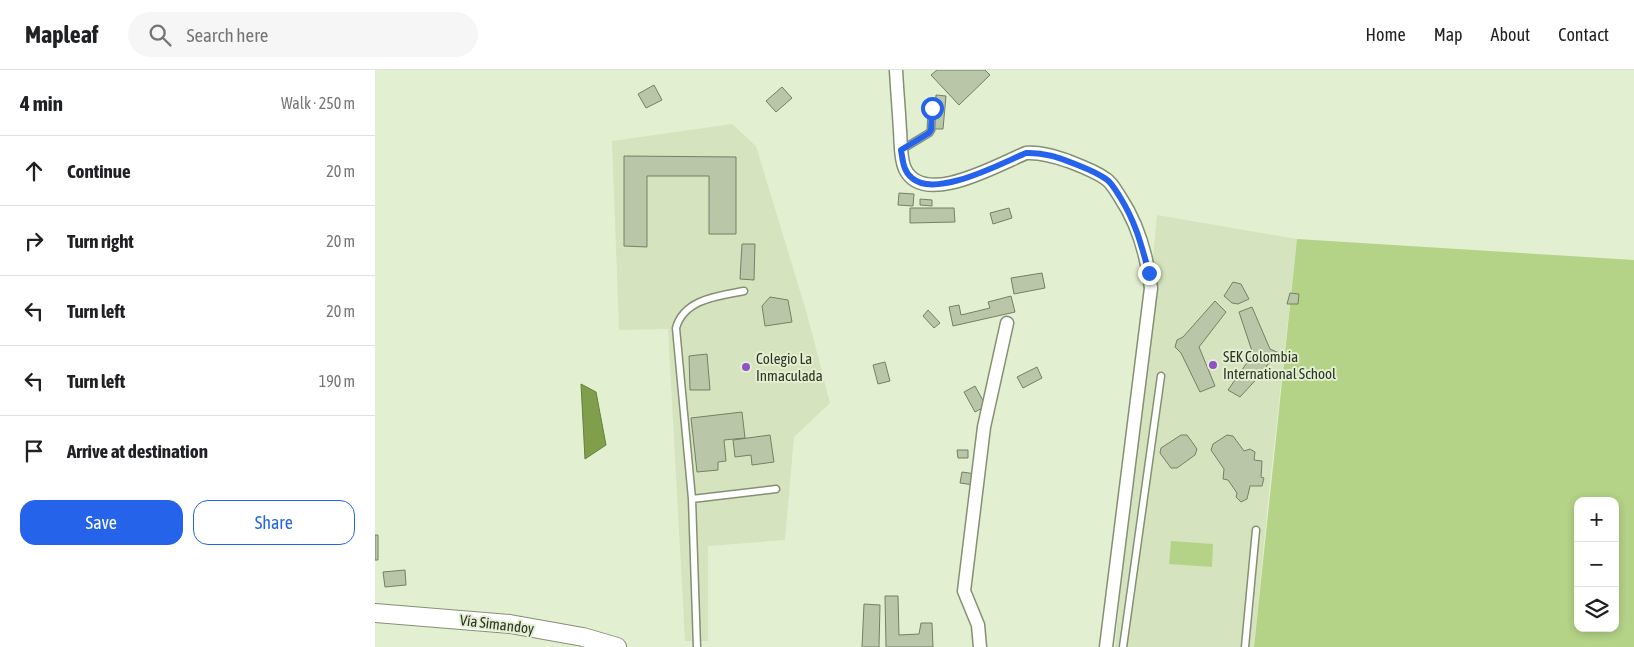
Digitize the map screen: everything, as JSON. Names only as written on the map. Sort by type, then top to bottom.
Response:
[{"type":"street","points":[[896,70],[901,150],[904,168],[912,179],[930,186],[951,183],[977,175],[1026,153],[1034,152],[1054,156],[1091,170],[1108,180],[1135,224],[1149,273],[1151,288],[1106,647]]},
{"type":"street","points":[[980,647],[978,625],[964,591],[984,428],[1007,323]]},
{"type":"street","name":"Vía Simandoy","points":[[375,612],[510,624],[583,637],[617,647]]},
{"type":"lane","points":[[901,150],[929,133],[931,130],[932,108]]},
{"type":"lane","points":[[697,647],[692,499],[677,328],[683,313],[691,307],[716,296],[744,291]]},
{"type":"lane","points":[[1123,647],[1161,376]]},
{"type":"lane","points":[[692,499],[776,489]]},
{"type":"lane","points":[[1245,647],[1256,530]]},
{"type":"shaded area","name":"Colegio La Inmaculada","points":[[732,124],[756,146],[807,314],[830,403],[794,437],[785,540],[708,546],[708,641],[685,641],[668,329],[619,330],[612,141]]},
{"type":"shaded area","name":"SEK Colombia International School","points":[[1157,215],[1297,239],[1254,647],[1115,647]]},
{"type":"shaded area","points":[[1297,239],[1634,260],[1634,647],[1254,647]]},
{"type":"shaded area","points":[[581,384],[596,392],[606,445],[585,459]]},
{"type":"shaded area","points":[[1171,541],[1213,544],[1212,567],[1169,564]]},
{"type":"building","points":[[937,70],[985,70],[990,75],[959,105],[931,75]]},
{"type":"building","points":[[654,85],[662,100],[646,108],[638,94]]},
{"type":"building","points":[[782,87],[792,98],[776,112],[766,101]]},
{"type":"building","points":[[936,95],[946,96],[943,129],[934,129]]},
{"type":"building","points":[[624,156],[736,157],[736,234],[709,234],[709,176],[647,176],[647,247],[624,246]]},
{"type":"building","points":[[899,193],[914,194],[913,206],[898,205]]},
{"type":"building","points":[[920,199],[932,200],[932,206],[920,205]]},
{"type":"building","points":[[910,208],[954,208],[955,222],[910,223]]},
{"type":"building","points":[[1009,208],[1012,218],[993,224],[990,213]]},
{"type":"building","points":[[742,244],[755,244],[754,280],[740,279]]},
{"type":"building","points":[[1042,273],[1045,288],[1014,294],[1011,278]]},
{"type":"building","points":[[1233,282],[1241,284],[1249,299],[1238,304],[1232,303],[1224,296]]},
{"type":"building","points":[[1290,293],[1299,294],[1298,304],[1287,304]]},
{"type":"building","points":[[1011,296],[1015,312],[953,326],[949,307],[959,305],[961,315],[990,308],[988,302]]},
{"type":"building","points":[[770,297],[788,300],[792,322],[765,326],[762,306]]},
{"type":"building","points":[[1215,301],[1226,312],[1199,347],[1215,386],[1200,392],[1181,353],[1175,347],[1177,340],[1183,337]]},
{"type":"building","points":[[1252,307],[1270,349],[1279,353],[1277,360],[1268,364],[1240,397],[1228,390],[1253,354],[1239,312]]},
{"type":"building","points":[[928,310],[940,323],[934,328],[923,316]]},
{"type":"building","points":[[707,354],[710,390],[690,390],[689,356]]},
{"type":"building","points":[[885,362],[890,381],[878,384],[873,365]]},
{"type":"building","points":[[1037,367],[1042,378],[1023,388],[1017,377]]},
{"type":"building","points":[[975,386],[986,406],[975,412],[964,392]]},
{"type":"building","points":[[742,412],[745,438],[724,440],[726,461],[718,462],[718,470],[697,472],[691,418]]},
{"type":"building","points":[[770,435],[774,462],[752,465],[751,455],[735,457],[733,440]]},
{"type":"building","points":[[1181,435],[1187,435],[1197,449],[1195,455],[1177,468],[1171,468],[1160,453],[1161,448]]},
{"type":"building","points":[[1227,435],[1233,436],[1244,451],[1250,449],[1255,452],[1254,460],[1262,461],[1261,477],[1264,478],[1262,486],[1250,486],[1247,499],[1241,502],[1236,497],[1237,493],[1228,480],[1223,479],[1224,469],[1211,450],[1213,444]]},
{"type":"building","points":[[957,450],[968,450],[968,458],[958,458]]},
{"type":"building","points":[[962,472],[976,474],[974,485],[960,483]]},
{"type":"building","points":[[375,535],[378,535],[378,560],[375,560]]},
{"type":"building","points":[[405,570],[406,585],[385,587],[383,572]]},
{"type":"building","points":[[885,596],[898,596],[899,635],[919,634],[921,623],[932,623],[933,647],[886,647]]},
{"type":"building","points":[[864,604],[880,605],[879,647],[862,647]]},
{"type":"place","name":"SEK Colombia International School","points":[[1213,365]]},
{"type":"place","name":"Colegio La Inmaculada","points":[[746,367]]},
{"type":"route","points":[[932,108],[931,130],[929,133],[901,150],[904,168],[912,179],[930,186],[951,183],[977,175],[1026,153],[1034,152],[1054,156],[1091,170],[1108,180],[1130,212],[1149,273]]}]
